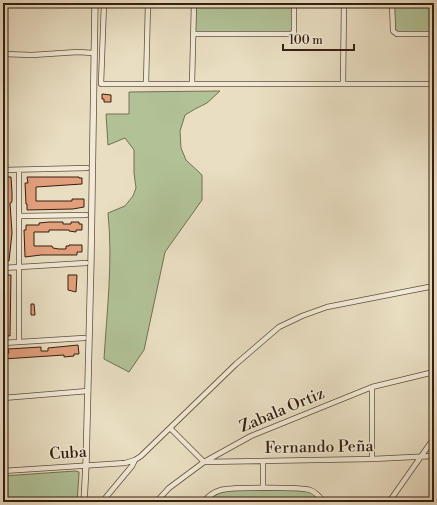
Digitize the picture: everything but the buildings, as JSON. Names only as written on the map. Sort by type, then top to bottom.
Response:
[{"type":"street","points":[[84,502],[91,260],[94,3]]},
{"type":"street","points":[[104,3],[101,84],[434,84]]},
{"type":"street","points":[[146,84],[148,3]]},
{"type":"street","points":[[192,84],[194,3]]},
{"type":"street","points":[[193,34],[292,34],[294,32],[294,3]]},
{"type":"street","points":[[344,3],[344,84]]},
{"type":"street","points":[[392,3],[394,33],[434,34]]},
{"type":"street","points":[[3,54],[32,55],[78,52],[93,53]]},
{"type":"street","points":[[3,170],[87,168]]},
{"type":"street","points":[[19,170],[19,342]]},
{"type":"street","points":[[19,216],[86,215]]},
{"type":"street","points":[[3,268],[86,263]]},
{"type":"street","points":[[102,502],[132,466],[135,460],[171,429],[213,386],[270,334],[290,321],[328,307],[434,286]]},
{"type":"street","points":[[3,343],[84,338]]},
{"type":"street","name":"Zabala Ortiz","points":[[156,502],[169,488],[204,462],[251,436],[372,387],[434,372]]},
{"type":"street","points":[[372,387],[372,459]]},
{"type":"street","points":[[3,398],[88,391]]},
{"type":"street","points":[[171,429],[204,462]]},
{"type":"street","points":[[389,502],[434,438]]},
{"type":"street","name":"Fernando Peña","points":[[204,462],[372,459],[434,456]]},
{"type":"street","name":"Cuba","points":[[3,471],[124,463],[135,460]]},
{"type":"street","points":[[263,461],[263,488]]},
{"type":"street","points":[[204,502],[213,493],[220,490],[263,488],[310,490],[318,495],[324,502]]},
{"type":"green space","points":[[194,3],[294,3],[294,32],[193,34]]},
{"type":"green space","points":[[392,3],[434,3],[434,34],[394,33]]},
{"type":"green space","points":[[220,91],[207,103],[185,115],[180,131],[181,148],[186,160],[202,175],[202,200],[165,252],[144,350],[129,372],[104,359],[110,267],[108,213],[125,206],[133,196],[136,188],[134,173],[134,150],[125,138],[108,145],[106,114],[129,114],[129,92]]},
{"type":"green space","points":[[75,471],[79,472],[77,502],[3,502],[3,476]]},
{"type":"green space","points":[[222,490],[305,490],[312,493],[321,502],[206,502]]}]
